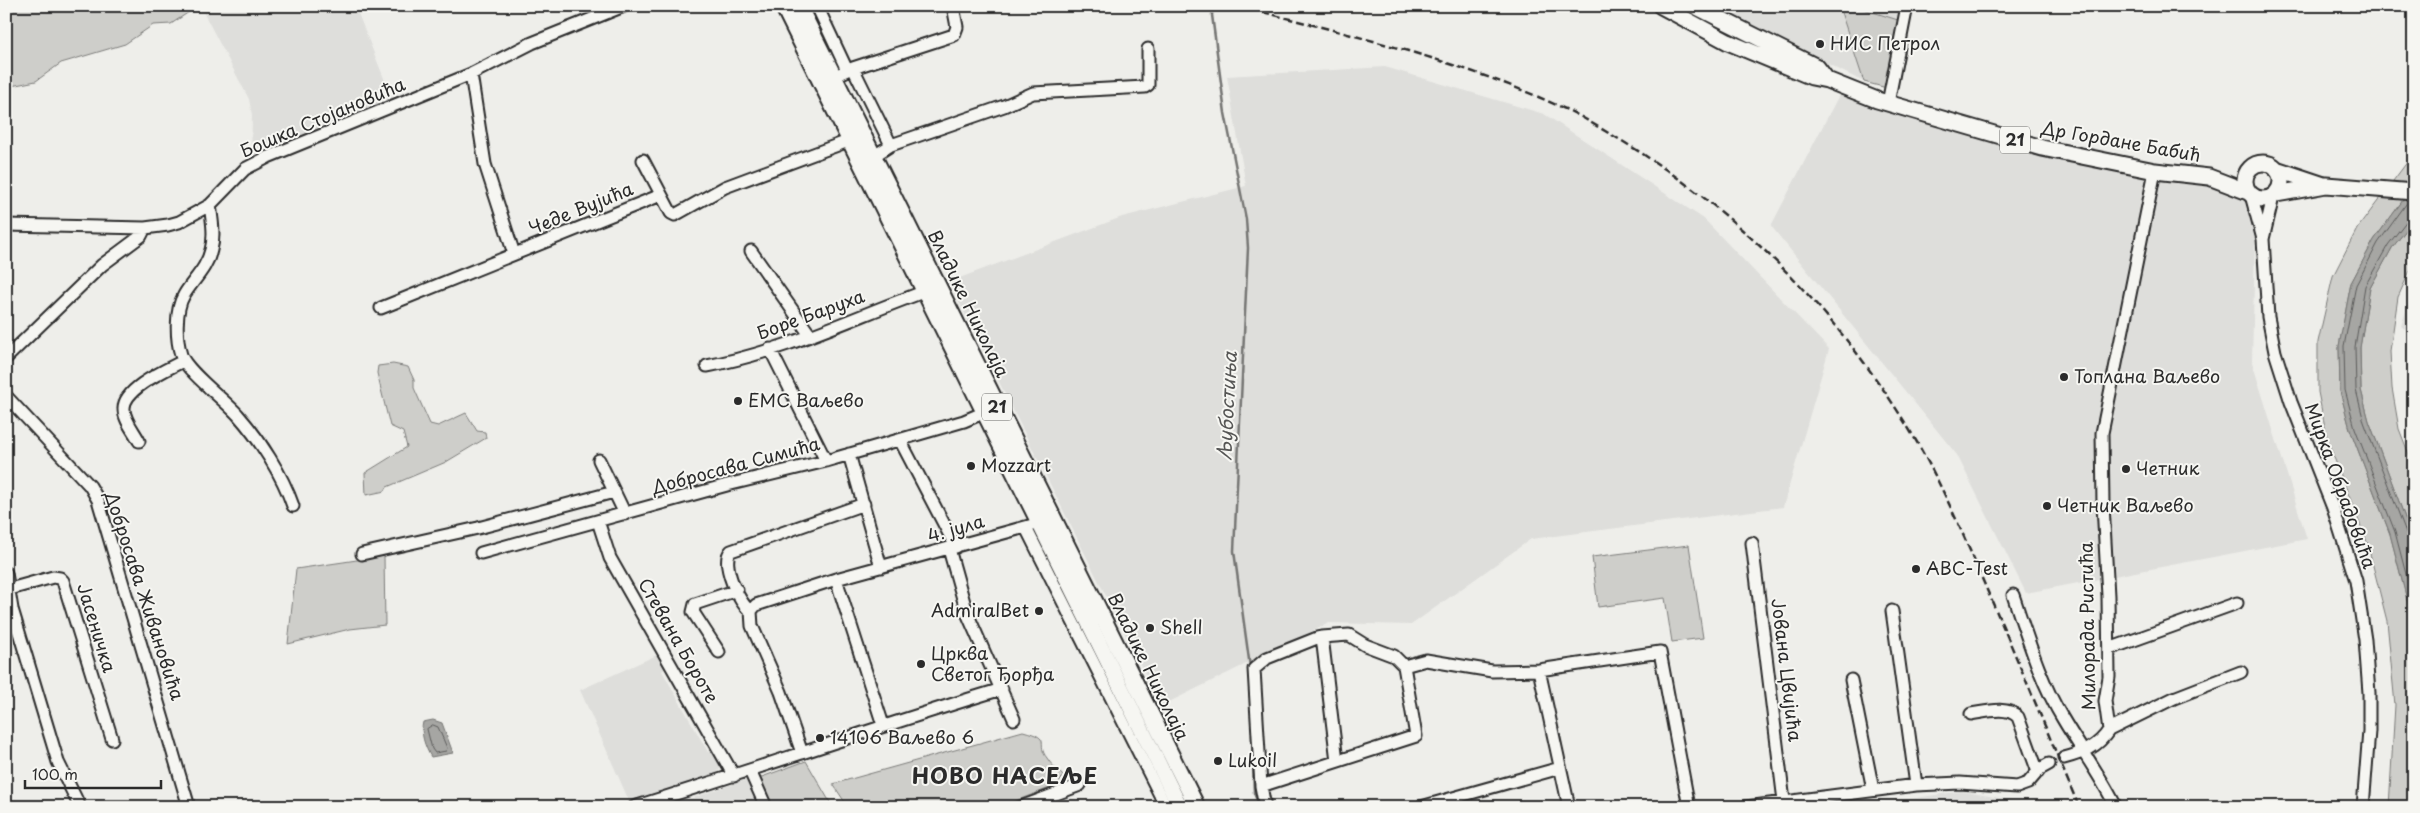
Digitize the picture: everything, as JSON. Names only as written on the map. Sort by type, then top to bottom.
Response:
[{"type":"main road","name":"Владике Николаја","points":[[783,6],[926,291],[991,409],[1197,807]]},
{"type":"main road","name":"Владике Николаја","points":[[798,6],[845,71],[874,156],[991,409],[1033,525],[1180,807]]},
{"type":"main road","name":"Др Гордане Бабић","points":[[1661,6],[1728,42],[1812,77],[1827,80],[1888,103],[2042,148],[2155,171],[2209,177],[2250,194]]},
{"type":"main road","name":"Др Гордане Бабић","points":[[1695,6],[1817,68],[1827,80]]},
{"type":"main road","name":"21","points":[[2249,170],[2262,163],[2270,164],[2276,169],[2333,186],[2414,192]]},
{"type":"main road","points":[[2275,195],[2281,182],[2276,169]]},
{"type":"main road","name":"Др Гордане Бабић","points":[[2209,177],[2249,170]]},
{"type":"main road","points":[[2249,170],[2245,183],[2250,194]]},
{"type":"main road","name":"21","points":[[2250,194],[2264,200],[2275,195],[2333,186]]},
{"type":"street","name":"Бошка Стојановића","points":[[6,225],[145,228],[179,222],[210,205],[239,174],[260,161],[471,74],[532,43],[624,6]]},
{"type":"street","points":[[817,6],[845,71],[891,145]]},
{"type":"street","points":[[845,71],[954,35],[957,27],[952,6]]},
{"type":"street","points":[[1888,103],[1907,6]]},
{"type":"street","points":[[874,156],[891,145],[1004,106],[1032,93],[1145,87],[1148,84],[1148,49]]},
{"type":"street","name":"Чеде Вујића","points":[[471,74],[485,164],[514,254]]},
{"type":"street","points":[[643,160],[671,214],[680,214],[725,187],[851,140]]},
{"type":"street","name":"Милорада Ристића","points":[[2064,758],[2085,752],[2104,737],[2109,730],[2105,701],[2109,677],[2102,433],[2155,171]]},
{"type":"street","name":"Мирка Обрадовића","points":[[2250,194],[2263,239],[2268,317],[2276,352],[2291,402],[2333,508],[2356,581],[2365,640],[2369,693],[2370,731],[2363,807]]},
{"type":"street","name":"Чеде Вујића","points":[[381,308],[661,195]]},
{"type":"street","name":"Мирка Обрадовића","points":[[2263,239],[2275,195]]},
{"type":"street","points":[[210,205],[212,223],[211,250],[204,267],[180,302],[179,346],[183,361],[250,430],[282,481],[293,506]]},
{"type":"street","points":[[6,358],[102,265],[140,237],[145,228]]},
{"type":"street","points":[[751,251],[810,335]]},
{"type":"street","name":"Боре Баруха","points":[[707,366],[732,361],[770,349],[926,291]]},
{"type":"street","points":[[770,349],[826,461]]},
{"type":"street","points":[[139,441],[126,416],[125,401],[131,393],[146,381],[183,361]]},
{"type":"street","name":"Добросава Живановића","points":[[6,396],[90,486],[98,500],[189,807]]},
{"type":"street","name":"Добросава Симића","points":[[482,553],[727,485],[826,461],[900,440],[991,409]]},
{"type":"street","points":[[900,440],[952,548],[967,613],[1014,719]]},
{"type":"street","points":[[849,454],[881,568]]},
{"type":"street","points":[[599,460],[625,514]]},
{"type":"street","points":[[362,554],[478,528],[614,492]]},
{"type":"street","points":[[802,753],[781,692],[752,626],[751,611],[745,606],[727,567],[728,554],[731,551],[864,504]]},
{"type":"street","name":"Стевана Бороте","points":[[598,521],[610,558],[734,776]]},
{"type":"street","points":[[1033,525],[1166,807]]},
{"type":"street","name":"4. јула","points":[[751,611],[763,602],[836,579],[1033,525]]},
{"type":"street","name":"Јована Цвијића","points":[[1752,543],[1784,801]]},
{"type":"street","points":[[6,573],[12,609],[58,762],[80,807]]},
{"type":"street","name":"Јасеничка","points":[[10,589],[53,577],[60,578],[63,581],[112,739]]},
{"type":"street","points":[[836,579],[883,725]]},
{"type":"street","points":[[719,652],[693,612],[694,608],[696,604],[737,590]]},
{"type":"street","points":[[2013,595],[2045,681],[2062,717],[2085,752],[2116,807]]},
{"type":"street","points":[[2108,649],[2236,603]]},
{"type":"street","points":[[1892,610],[1916,785]]},
{"type":"street","points":[[1261,786],[1416,736],[1404,666],[1394,656],[1364,645],[1349,635],[1322,637],[1292,647],[1267,658],[1254,669],[1261,786],[1265,807]]},
{"type":"street","points":[[1322,637],[1337,762]]},
{"type":"street","points":[[1404,666],[1426,660],[1492,671],[1539,670],[1660,652],[1690,807]]},
{"type":"street","points":[[1539,670],[1569,807]]},
{"type":"street","points":[[2109,730],[2174,698],[2241,672]]},
{"type":"street","points":[[1851,680],[1873,790]]},
{"type":"street","points":[[634,807],[734,776],[883,725],[1002,690]]},
{"type":"street","points":[[1971,714],[2007,710],[2013,712],[2018,717],[2038,772]]},
{"type":"street","points":[[1746,807],[1916,785],[1960,783],[2017,787],[2028,783],[2049,764]]},
{"type":"street","points":[[1421,807],[1560,768]]},
{"type":"street","points":[[750,770],[766,807]]},
{"type":"street","points":[[1021,807],[1080,785]]},
{"type":"shaded area","points":[[7,6],[190,6],[192,10],[171,24],[153,25],[125,44],[61,63],[36,81],[6,87]]},
{"type":"shaded area","points":[[200,6],[355,6],[395,106],[251,165],[252,115],[249,99]]},
{"type":"shaded area","name":"НИС Петрол","points":[[1711,6],[1839,6],[1864,82]]},
{"type":"shaded area","points":[[1839,6],[1854,6],[1901,21],[1887,88],[1864,82]]},
{"type":"shaded area","points":[[1854,6],[1904,6],[1901,21]]},
{"type":"shaded area","points":[[1385,67],[1544,114],[1704,219],[1829,349],[1783,507],[1531,539],[1411,625],[1329,623],[1161,706],[949,282],[1122,217],[1246,186],[1227,76]]},
{"type":"shaded area","points":[[1840,93],[1963,124],[2190,174],[2254,179],[2256,203],[2252,362],[2307,539],[2026,593],[1957,455],[1771,226]]},
{"type":"shaded area","points":[[2414,153],[2414,185],[2374,240],[2351,283],[2339,346],[2340,391],[2350,429],[2390,534],[2411,615],[2414,646],[2413,807],[2389,807],[2395,705],[2387,621],[2367,542],[2328,442],[2318,392],[2318,342],[2333,276],[2357,229]]},
{"type":"shaded area","points":[[2414,220],[2414,262],[2398,297],[2390,351],[2392,388],[2399,429],[2414,467],[2414,542],[2369,421],[2361,390],[2360,347],[2370,288],[2392,248]]},
{"type":"shaded area","points":[[2414,287],[2414,336],[2401,326]]},
{"type":"shaded area","points":[[393,364],[408,367],[414,380],[414,388],[430,424],[438,426],[466,413],[477,431],[485,432],[486,438],[446,462],[387,487],[385,491],[366,495],[365,473],[407,447],[403,432],[390,426],[377,373],[378,366]]},
{"type":"shaded area","points":[[1689,545],[1703,638],[1672,642],[1665,598],[1598,607],[1592,557]]},
{"type":"shaded area","points":[[384,556],[385,625],[350,629],[288,644],[296,569]]},
{"type":"shaded area","points":[[659,654],[667,667],[662,671],[708,752],[714,749],[722,767],[716,773],[630,803],[580,690]]},
{"type":"shaded area","points":[[1023,731],[1038,736],[1041,739],[1044,753],[1050,763],[1063,776],[1058,785],[999,807],[848,807],[833,784]]},
{"type":"shaded area","points":[[806,761],[831,804],[828,807],[771,807],[759,778]]},
{"type":"shaded area","points":[[753,777],[766,807],[667,807]]},
{"type":"shaded area","points":[[1961,791],[2049,807],[1858,807]]},
{"type":"water","points":[[2414,185],[2414,220],[2392,248],[2370,288],[2360,348],[2361,390],[2369,421],[2414,542],[2414,645],[2411,615],[2390,534],[2350,429],[2340,391],[2339,346],[2351,283],[2374,240]]},
{"type":"water","points":[[433,720],[442,723],[453,753],[431,757],[424,740],[422,726],[423,722]]},
{"type":"waterway","name":"Љубостиња","points":[[1213,6],[1212,15],[1225,113],[1246,219],[1248,248],[1234,551],[1250,667]]},
{"type":"waterway","name":"Љубостиња","points":[[1252,735],[1254,793],[1259,805]]},
{"type":"railway","points":[[1239,6],[1403,49],[1444,62],[1524,91],[1582,117],[1658,164],[1703,197],[1745,232],[1785,270],[1822,310],[1857,353],[1889,398],[1928,462],[2011,644],[2079,807]]},
{"type":"place","name":"НИС Петрол","points":[[1820,44]]},
{"type":"place","name":"Топлана Ваљево","points":[[2064,377]]},
{"type":"place","name":"ЕМС Ваљево","points":[[738,401]]},
{"type":"place","name":"Mozzart","points":[[971,466]]},
{"type":"place","name":"Четник","points":[[2126,469]]},
{"type":"place","name":"Четник Ваљево","points":[[2047,506]]},
{"type":"place","name":"ABC-Test","points":[[1916,569]]},
{"type":"place","name":"AdmiralBet","points":[[1039,611]]},
{"type":"place","name":"Shell","points":[[1150,628]]},
{"type":"place","name":"Црква Светог Ђорђа","points":[[921,664]]},
{"type":"place","name":"14106 Ваљево 6","points":[[820,738]]},
{"type":"place","name":"Lukoil","points":[[1218,761]]},
{"type":"district","name":"НОВО НАСЕЉЕ","points":[[1005,776]]}]
